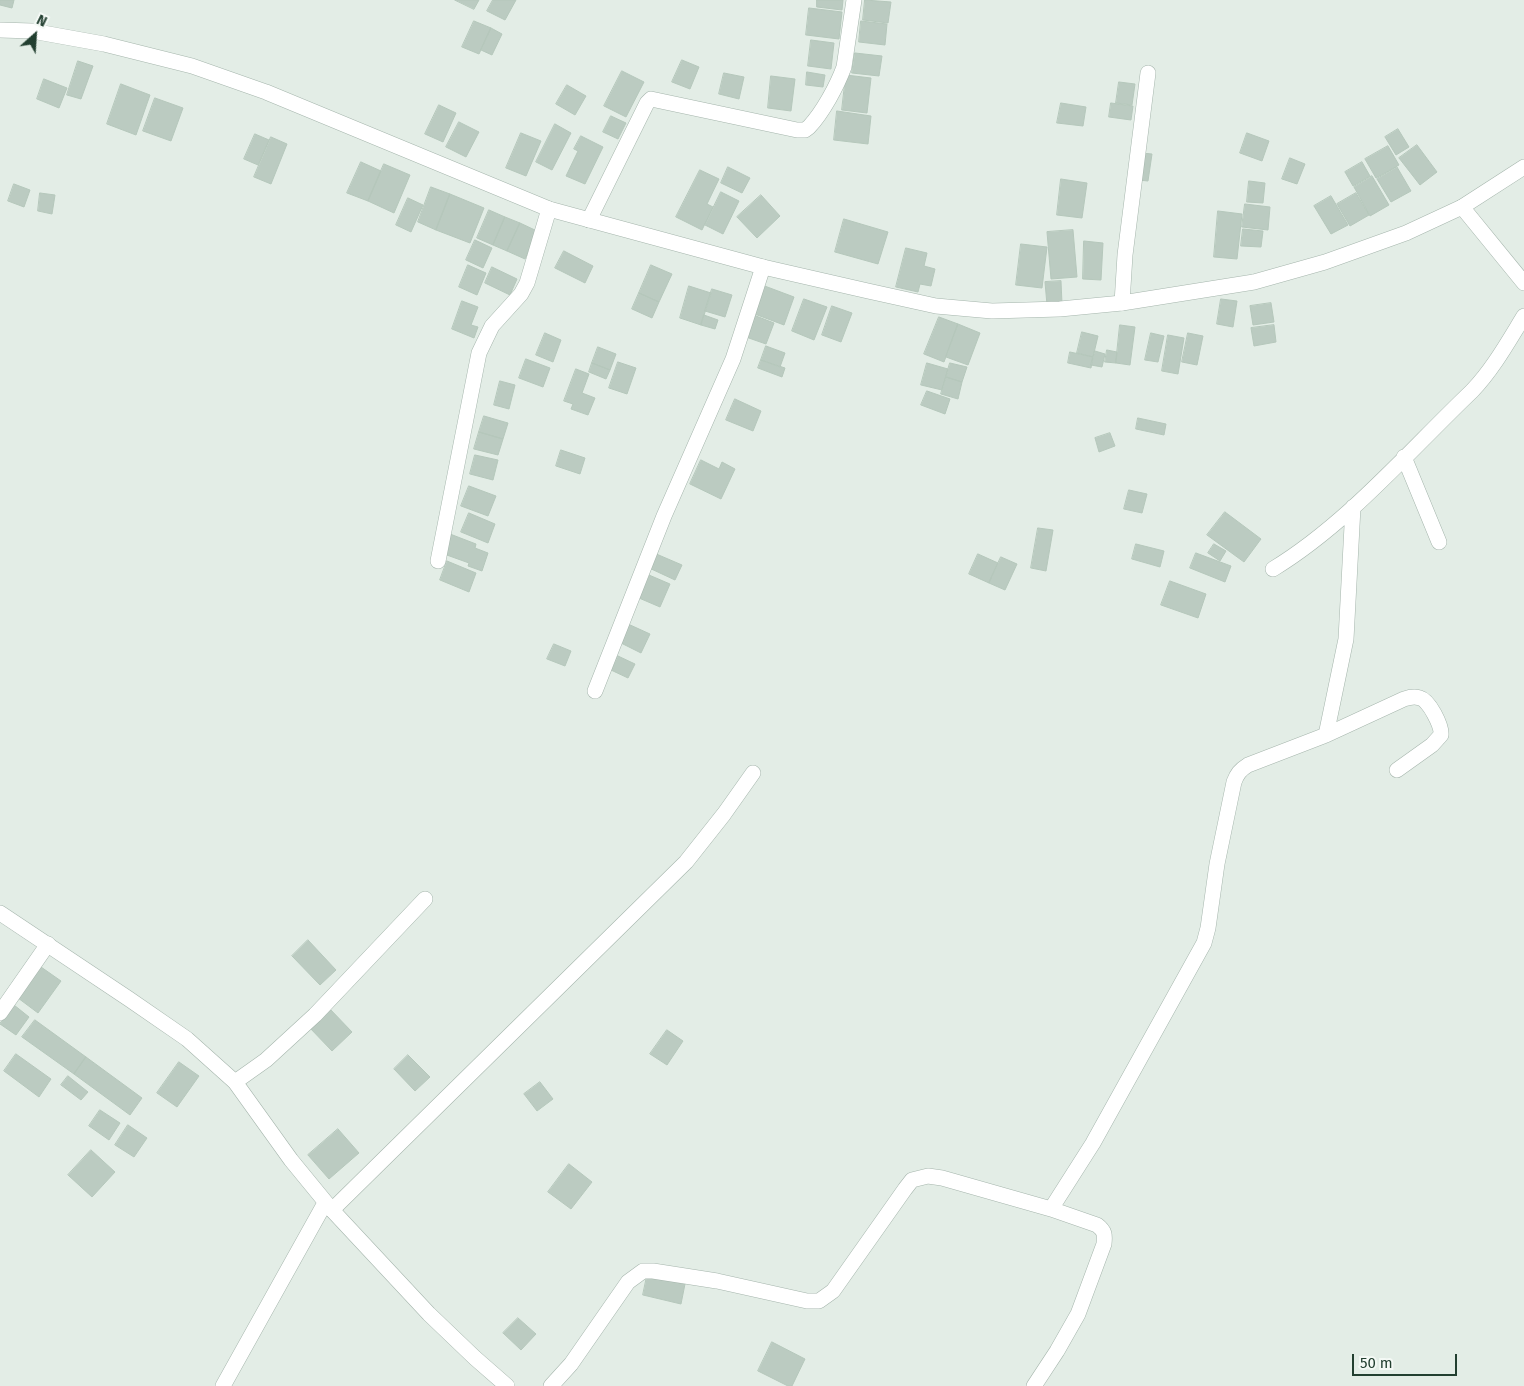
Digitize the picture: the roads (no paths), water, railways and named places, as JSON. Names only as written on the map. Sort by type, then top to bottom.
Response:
[{"type":"street","points":[[588,220],[647,103],[651,99],[797,130],[809,128],[841,76],[854,0]]},
{"type":"street","points":[[0,30],[32,31],[104,44],[192,66],[266,92],[549,209],[764,267],[936,306],[992,311],[1060,309],[1122,303],[1263,280],[1325,262],[1406,233],[1462,206],[1524,167]]},
{"type":"street","points":[[1122,303],[1125,255],[1148,73]]},
{"type":"street","points":[[1462,206],[1524,283]]},
{"type":"street","points":[[438,561],[479,353],[492,326],[521,294],[527,282],[549,209]]},
{"type":"street","points":[[595,691],[664,516],[733,359],[764,267]]},
{"type":"street","points":[[1273,569],[1304,548],[1353,507],[1483,380],[1524,316]]},
{"type":"street","points":[[1404,456],[1440,542]]},
{"type":"street","points":[[1326,735],[1346,639],[1353,507]]},
{"type":"street","points":[[1051,1209],[1093,1143],[1204,943],[1212,906],[1217,864],[1237,774],[1248,765],[1326,735],[1404,699],[1412,697],[1422,698],[1441,728],[1441,735],[1432,745],[1397,770]]},
{"type":"street","points":[[223,1386],[328,1206],[686,862],[753,773]]},
{"type":"street","points":[[235,1082],[266,1060],[315,1015],[425,899]]},
{"type":"street","points":[[0,913],[187,1039],[235,1082],[291,1160],[328,1206],[429,1314],[507,1386]]},
{"type":"street","points":[[0,1013],[48,944]]},
{"type":"street","points":[[551,1386],[571,1364],[628,1282],[643,1272],[653,1271],[699,1278],[807,1301],[819,1301],[834,1291],[905,1189],[912,1180],[921,1176],[942,1178],[1051,1209],[1103,1229],[1105,1234],[1104,1244],[1078,1314],[1034,1386]]}]
